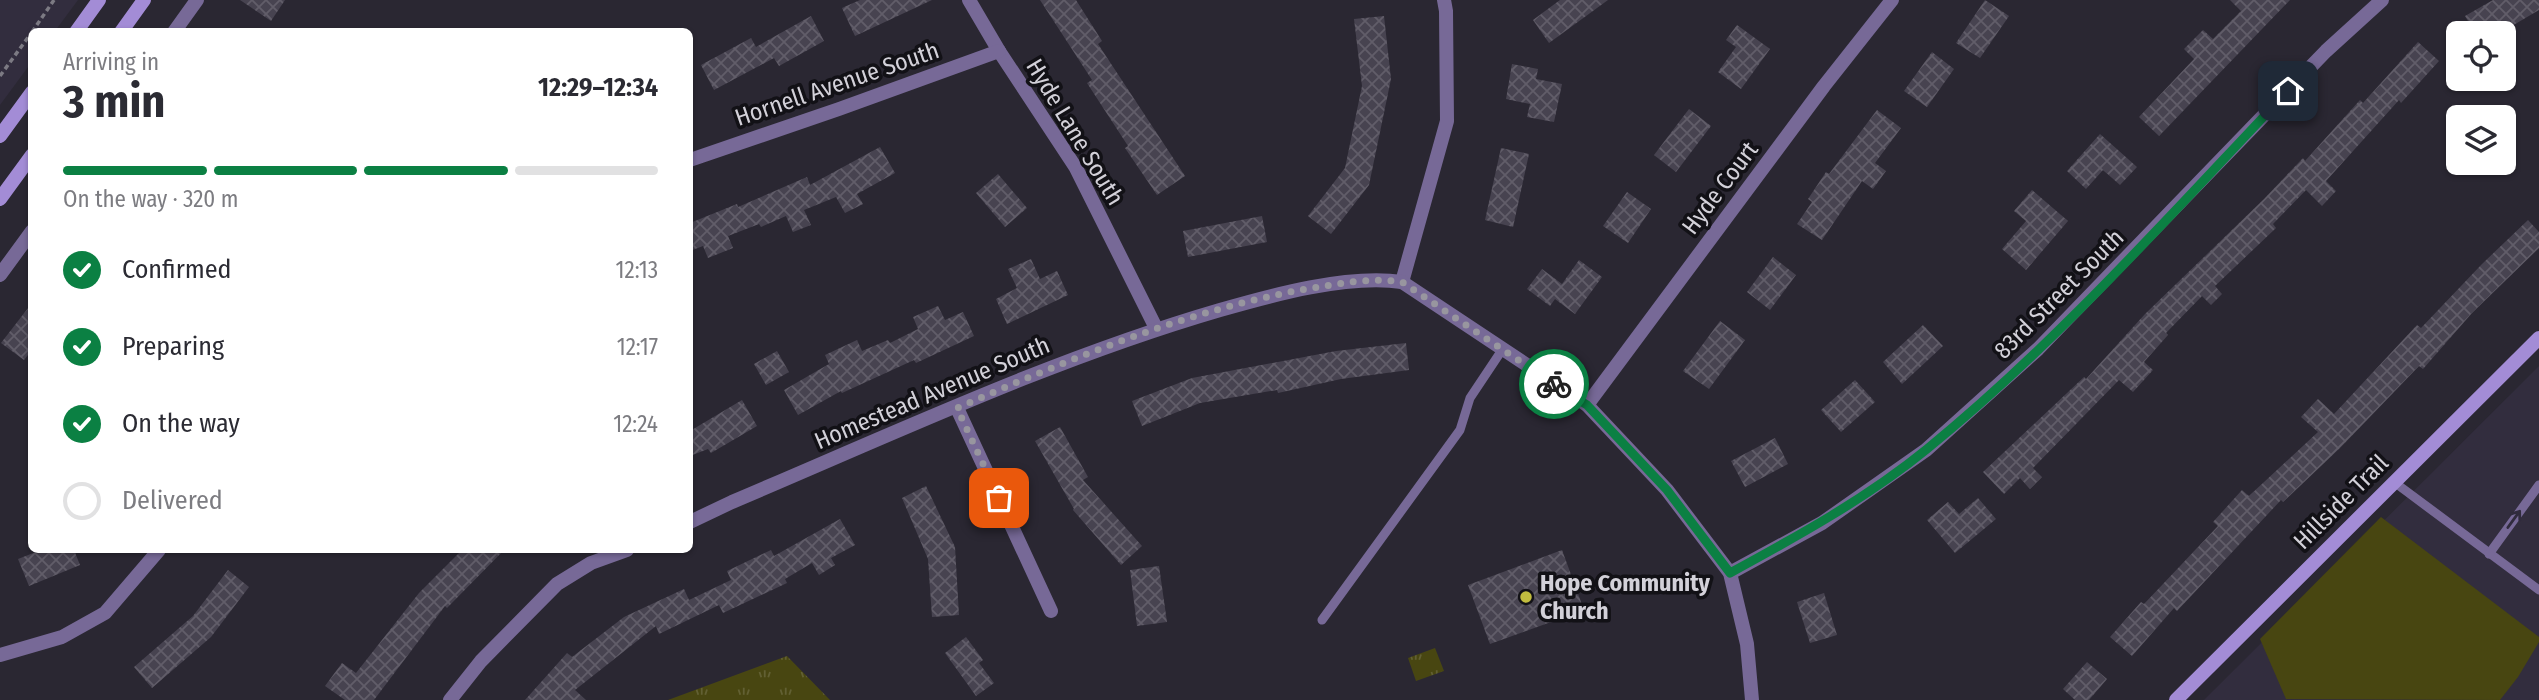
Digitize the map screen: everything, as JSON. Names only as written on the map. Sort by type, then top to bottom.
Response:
[{"type":"street","points":[[79,28],[99,0]]},
{"type":"street","points":[[124,28],[144,0]]},
{"type":"street","points":[[177,28],[197,0]]},
{"type":"street","name":"Hyde Lane South","points":[[970,0],[999,51],[1076,168],[1156,328]]},
{"type":"street","points":[[1444,0],[1447,121],[1402,282],[1587,405],[1667,490],[1730,573],[1747,645],[1752,700]]},
{"type":"street","name":"Hyde Court","points":[[1587,405],[1824,86],[1892,0]]},
{"type":"street","name":"83rd Street South","points":[[1730,573],[1822,523],[1926,450],[2038,349],[2326,51],[2382,0]]},
{"type":"street","name":"Hornell Avenue South","points":[[693,159],[999,51]]},
{"type":"street","points":[[0,136],[28,98]]},
{"type":"street","points":[[0,199],[28,160]]},
{"type":"street","points":[[0,275],[28,236]]},
{"type":"street","name":"Homestead Avenue South","points":[[693,521],[1058,364],[1156,328],[1263,297],[1335,284],[1385,279],[1402,282]]},
{"type":"street","name":"Hillside Trail","points":[[2176,700],[2539,338]]},
{"type":"street","points":[[957,408],[1051,611]]},
{"type":"street","points":[[0,654],[62,637],[105,612],[156,553]]},
{"type":"street","points":[[450,700],[481,661],[558,584],[590,563],[618,553]]},
{"type":"lane","points":[[1322,620],[1461,430],[1470,398],[1502,350]]},
{"type":"lane","points":[[2394,482],[2539,590]]},
{"type":"lane","points":[[2489,554],[2539,485]]},
{"type":"path","points":[[35,28],[54,0]]},
{"type":"path","points":[[0,76],[28,38]]},
{"type":"shaded area","points":[[0,0],[78,0],[57,28],[28,28],[28,67],[0,105]]},
{"type":"shaded area","points":[[2539,366],[2539,700],[2204,700]]},
{"type":"green space","points":[[2381,517],[2539,637],[2539,642],[2518,677],[2500,700],[2286,699],[2260,639]]},
{"type":"green space","points":[[1435,648],[1444,671],[1416,681],[1408,658]]},
{"type":"green space","points":[[787,656],[830,700],[668,700]]},
{"type":"building","points":[[240,0],[285,0],[271,21]]},
{"type":"building","points":[[860,0],[932,0],[855,36],[842,8]]},
{"type":"building","points":[[1040,0],[1076,0],[1102,41],[1098,44],[1185,176],[1157,195],[1125,148],[1128,146],[1087,83],[1092,80]]},
{"type":"building","points":[[1560,0],[1608,0],[1549,43],[1533,20]]},
{"type":"building","points":[[1985,0],[2009,16],[1980,58],[1956,43]]},
{"type":"building","points":[[2230,0],[2290,0],[2159,136],[2139,117],[2194,59],[2184,49],[2203,30],[2213,39],[2241,11]]},
{"type":"building","points":[[2493,0],[2539,0],[2539,10],[2516,24],[2516,21],[2468,21],[2465,16]]},
{"type":"building","points":[[811,16],[824,41],[779,66],[774,58],[714,90],[701,65],[751,38],[756,47]]},
{"type":"building","points":[[1384,16],[1391,79],[1369,185],[1331,234],[1308,216],[1345,168],[1362,86],[1354,19]]},
{"type":"building","points":[[1737,25],[1770,49],[1741,89],[1718,72],[1736,47],[1726,40]]},
{"type":"building","points":[[2418,42],[2439,61],[2401,103],[2399,100],[2326,181],[2336,191],[2322,206],[2306,190],[2273,224],[2276,228],[2215,286],[2222,294],[2211,305],[2202,296],[2166,333],[2168,335],[2144,362],[2153,370],[2133,392],[2119,380],[2033,468],[2042,477],[2030,489],[2020,478],[2004,494],[1983,472],[2084,377],[2086,379],[2145,314],[2303,158],[2305,161],[2360,100],[2363,103]]},
{"type":"building","points":[[1932,52],[1954,69],[1927,107],[1904,91]]},
{"type":"building","points":[[1512,64],[1538,69],[1536,79],[1562,84],[1554,122],[1527,117],[1530,104],[1506,99]]},
{"type":"building","points":[[1689,109],[1711,126],[1676,172],[1654,155]]},
{"type":"building","points":[[1877,110],[1901,128],[1875,163],[1886,171],[1873,189],[1862,181],[1822,240],[1797,224],[1812,202],[1808,199],[1826,172],[1829,174]]},
{"type":"building","points":[[2100,134],[2137,167],[2120,185],[2103,170],[2086,189],[2067,171]]},
{"type":"building","points":[[880,147],[895,173],[857,194],[863,204],[845,213],[836,197],[804,210],[811,225],[793,232],[786,216],[761,227],[759,224],[728,236],[733,248],[708,258],[703,246],[693,250],[693,222],[737,204],[738,207],[807,177],[810,185]]},
{"type":"building","points":[[1501,148],[1529,154],[1513,227],[1485,220]]},
{"type":"building","points":[[998,174],[1027,208],[1005,227],[976,193]]},
{"type":"building","points":[[2032,190],[2068,221],[2026,270],[2002,249],[2026,221],[2014,211]]},
{"type":"building","points":[[1627,192],[1651,209],[1628,243],[1603,226]]},
{"type":"building","points":[[1262,216],[1267,242],[1188,257],[1183,231]]},
{"type":"building","points":[[2528,220],[2539,232],[2539,248],[2472,313],[2423,369],[2419,366],[2341,447],[2283,502],[2281,500],[2177,611],[2174,608],[2132,656],[2110,637],[2141,602],[2144,604],[2218,526],[2213,522],[2242,490],[2249,496],[2318,432],[2301,417],[2318,399],[2334,414],[2417,325],[2421,328]]},
{"type":"building","points":[[1773,257],[1796,275],[1770,310],[1747,292]]},
{"type":"building","points":[[1031,259],[1040,279],[1057,271],[1068,295],[1007,324],[996,299],[1017,288],[1008,269]]},
{"type":"building","points":[[1579,260],[1602,277],[1575,314],[1555,299],[1550,306],[1527,289],[1542,269],[1562,284]]},
{"type":"building","points":[[938,306],[945,320],[963,312],[974,336],[916,363],[914,360],[842,393],[841,391],[798,415],[784,390],[829,364],[825,355],[857,340],[862,351],[888,340],[890,343],[918,329],[913,317]]},
{"type":"building","points":[[28,308],[28,355],[24,360],[1,343]]},
{"type":"building","points":[[1720,321],[1745,340],[1709,389],[1683,371]]},
{"type":"building","points":[[1923,325],[1943,346],[1902,384],[1883,362]]},
{"type":"building","points":[[1406,343],[1409,370],[1341,379],[1278,393],[1277,390],[1200,403],[1142,426],[1132,401],[1192,378],[1336,351]]},
{"type":"building","points":[[777,351],[789,372],[766,385],[754,364]]},
{"type":"building","points":[[1855,380],[1875,402],[1841,432],[1821,410]]},
{"type":"building","points":[[742,400],[757,426],[711,453],[708,449],[693,455],[693,429]]},
{"type":"building","points":[[1060,427],[1088,477],[1083,480],[1142,546],[1121,565],[1073,510],[1035,441]]},
{"type":"building","points":[[1775,438],[1788,464],[1745,487],[1731,461]]},
{"type":"building","points":[[926,486],[955,547],[959,615],[932,617],[928,559],[902,498]]},
{"type":"building","points":[[1978,498],[1996,519],[1955,553],[1927,520],[1948,502],[1959,514]]},
{"type":"building","points":[[840,519],[855,545],[831,558],[835,565],[819,575],[812,563],[785,579],[787,583],[723,613],[719,605],[659,634],[656,626],[575,690],[586,700],[525,700],[567,653],[572,657],[624,617],[684,589],[689,600],[731,580],[727,571],[771,550],[774,556]]},
{"type":"building","name":"Hope Community Church","points":[[1562,550],[1584,610],[1490,644],[1468,585]]},
{"type":"building","points":[[33,553],[75,553],[80,565],[29,586],[18,559]]},
{"type":"building","points":[[459,553],[501,553],[447,608],[445,606],[374,700],[345,700],[325,686],[342,663],[356,673],[419,593]]},
{"type":"building","points":[[1159,566],[1167,622],[1137,626],[1130,570]]},
{"type":"building","points":[[228,570],[249,587],[211,637],[152,688],[134,667],[193,616]]},
{"type":"building","points":[[1824,593],[1837,635],[1810,643],[1797,602]]},
{"type":"building","points":[[966,637],[983,660],[979,663],[994,683],[976,696],[945,653]]},
{"type":"building","points":[[2087,662],[2107,679],[2089,700],[2075,700],[2063,689]]},
{"type":"way so far","points":[[999,498],[957,408],[1058,364],[1156,328],[1263,297],[1335,284],[1385,279],[1402,282],[1554,384]]},
{"type":"place","name":"Hope Community Church","points":[[1526,597]]},
{"type":"route","points":[[1554,384],[1587,405],[1667,490],[1730,573],[1822,523],[1926,450],[2038,349],[2288,91]]}]
